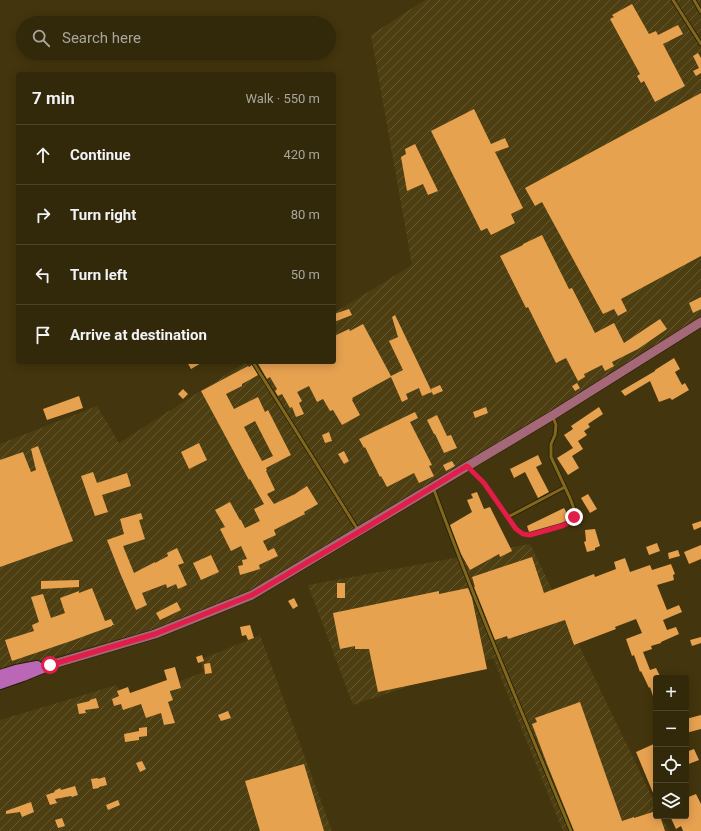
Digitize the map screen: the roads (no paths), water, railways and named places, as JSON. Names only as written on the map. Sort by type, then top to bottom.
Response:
[{"type":"highway","points":[[0,675],[28,667],[50,665]]},
{"type":"highway","points":[[0,684],[50,665]]},
{"type":"main road","points":[[50,665],[155,634],[252,595],[553,415],[701,322]]},
{"type":"lane","points":[[673,0],[701,44]]},
{"type":"lane","points":[[694,0],[701,12]]},
{"type":"lane","points":[[254,364],[359,532]]},
{"type":"lane","points":[[467,466],[484,483],[516,529],[523,534],[530,535],[562,526],[570,522],[574,517],[574,510],[551,456],[551,444],[555,435],[556,425],[553,415]]},
{"type":"lane","points":[[433,486],[463,566],[571,831]]},
{"type":"lane","points":[[508,517],[565,487]]}]
